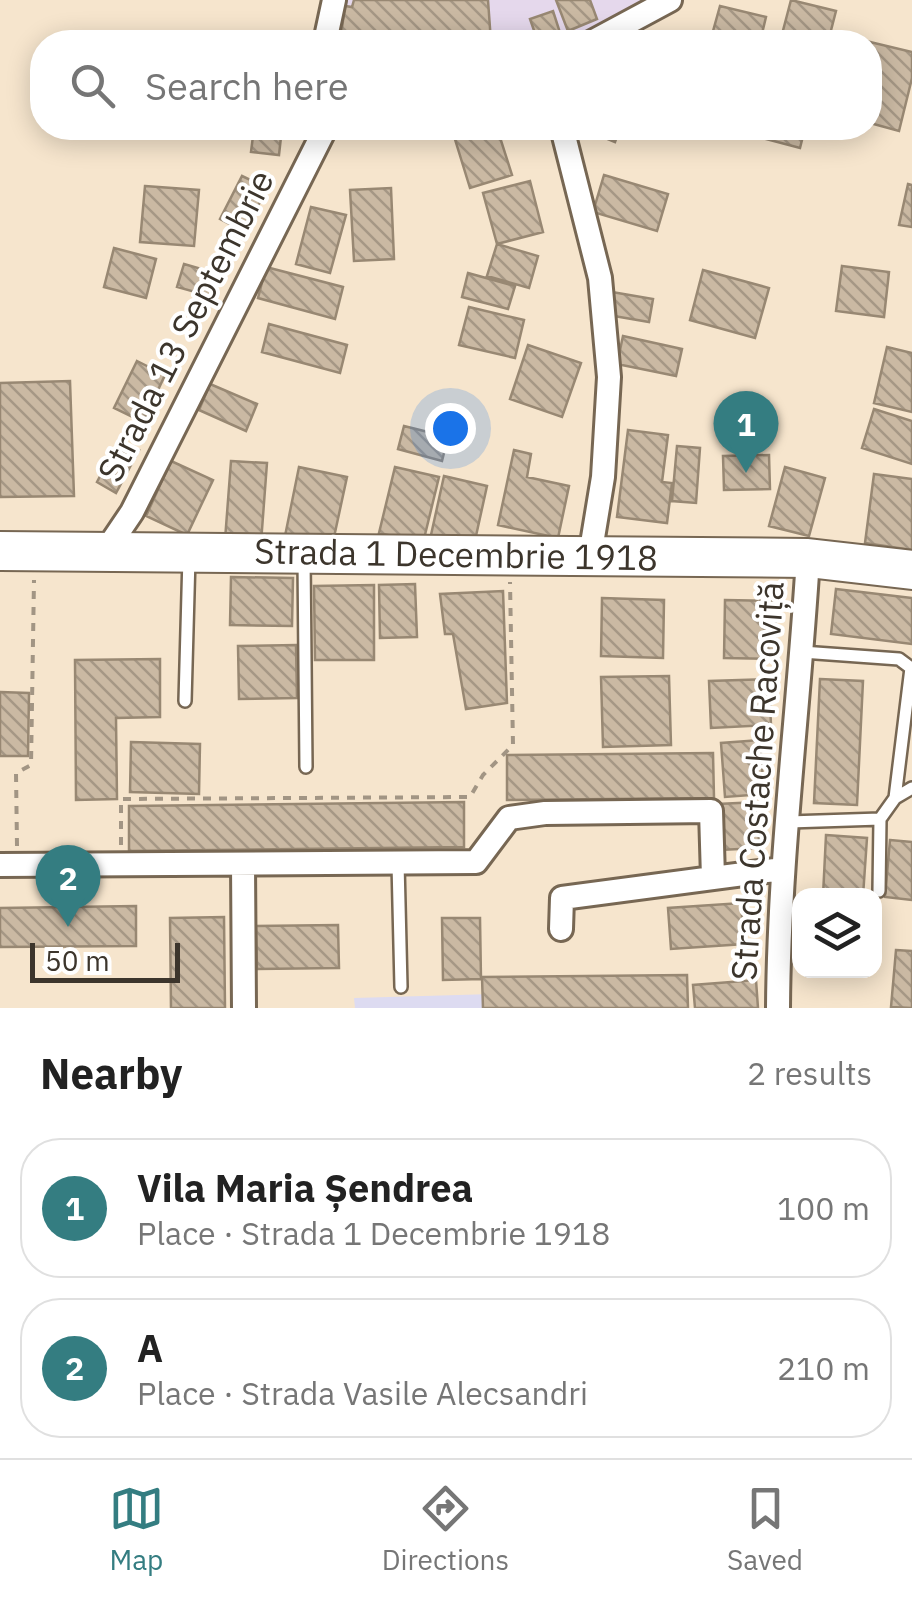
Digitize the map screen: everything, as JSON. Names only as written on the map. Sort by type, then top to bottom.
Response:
[{"type":"main road","name":"Strada 1 Decembrie 1918","points":[[17,551],[808,558],[912,570]]},
{"type":"street","points":[[327,30],[334,0]]},
{"type":"street","points":[[614,30],[670,0]]},
{"type":"street","name":"Strada 13 Septembrie","points":[[105,552],[132,512],[325,140]]},
{"type":"street","points":[[565,140],[600,278],[608,377],[603,477],[590,556]]},
{"type":"street","name":"Strada Costache Racoviță","points":[[778,1008],[783,870],[808,558]]},
{"type":"street","points":[[9,865],[476,862],[509,818],[545,813],[711,812],[713,878]]},
{"type":"street","points":[[243,864],[244,1008]]},
{"type":"street","points":[[561,929],[562,898],[783,870]]},
{"type":"lane","points":[[185,701],[190,553]]},
{"type":"lane","points":[[304,554],[306,768]]},
{"type":"lane","points":[[802,652],[899,659],[911,668],[895,798]]},
{"type":"lane","points":[[879,888],[880,820],[895,798],[912,788]]},
{"type":"lane","points":[[789,822],[880,820]]},
{"type":"lane","points":[[398,862],[402,987]]},
{"type":"path","points":[[9,865],[16,773],[31,766],[17,551]]},
{"type":"path","points":[[121,864],[121,799],[470,797],[483,775],[513,745],[510,555]]},
{"type":"shaded area","points":[[334,0],[670,0],[614,30],[328,30]]},
{"type":"shaded area","points":[[674,989],[675,1008],[355,1008],[354,998]]},
{"type":"building","points":[[354,0],[488,0],[490,30],[342,30],[345,6],[352,7]]},
{"type":"building","points":[[556,0],[590,0],[597,19],[568,30]]},
{"type":"building","points":[[791,0],[836,11],[831,30],[783,30]]},
{"type":"building","points":[[720,6],[766,17],[763,30],[713,30]]},
{"type":"building","points":[[553,11],[559,30],[534,30],[530,19]]},
{"type":"building","points":[[882,45],[912,52],[912,78],[899,131],[882,126]]},
{"type":"building","points":[[252,140],[281,140],[279,155],[251,152]]},
{"type":"building","points":[[455,140],[501,140],[512,175],[470,188]]},
{"type":"building","points":[[770,140],[802,140],[800,148]]},
{"type":"building","points":[[604,175],[668,194],[657,231],[593,212]]},
{"type":"building","points":[[242,176],[267,188],[245,232],[220,219]]},
{"type":"building","points":[[530,181],[543,232],[497,244],[483,193]]},
{"type":"building","points":[[908,184],[912,185],[912,227],[899,225]]},
{"type":"building","points":[[145,186],[199,190],[194,246],[140,242]]},
{"type":"building","points":[[391,188],[394,259],[354,261],[350,190]]},
{"type":"building","points":[[311,207],[346,215],[330,273],[296,264]]},
{"type":"building","points":[[497,244],[538,256],[529,288],[487,276]]},
{"type":"building","points":[[114,248],[156,259],[146,298],[104,287]]},
{"type":"building","points":[[184,264],[219,274],[213,297],[177,287]]},
{"type":"building","points":[[842,266],[889,272],[884,317],[836,311]]},
{"type":"building","points":[[266,267],[343,287],[335,319],[258,298]]},
{"type":"building","points":[[703,270],[769,288],[755,338],[690,320]]},
{"type":"building","points":[[468,273],[515,286],[508,309],[462,297]]},
{"type":"building","points":[[612,292],[653,299],[649,322],[608,315]]},
{"type":"building","points":[[469,307],[524,320],[515,358],[459,345]]},
{"type":"building","points":[[269,324],[347,345],[340,373],[262,352]]},
{"type":"building","points":[[623,336],[682,349],[676,376],[617,364]]},
{"type":"building","points":[[528,345],[581,363],[562,417],[510,399]]},
{"type":"building","points":[[887,347],[912,353],[912,412],[874,403]]},
{"type":"building","points":[[137,361],[165,375],[143,422],[114,408]]},
{"type":"building","points":[[70,381],[74,496],[0,497],[0,383]]},
{"type":"building","points":[[210,384],[257,404],[246,431],[199,410]]},
{"type":"building","points":[[874,409],[912,421],[912,464],[862,448]]},
{"type":"building","points":[[404,426],[448,437],[442,461],[398,449]]},
{"type":"building","points":[[628,430],[668,435],[662,482],[672,483],[667,523],[617,517]]},
{"type":"building","points":[[119,440],[139,450],[116,493],[97,482]]},
{"type":"building","points":[[677,446],[700,448],[696,503],[672,501]]},
{"type":"building","points":[[514,450],[531,454],[527,477],[569,486],[558,538],[498,525]]},
{"type":"building","points":[[769,455],[770,489],[724,490],[723,456]]},
{"type":"building","points":[[171,461],[213,480],[187,535],[146,516]]},
{"type":"building","points":[[231,461],[267,463],[261,543],[225,540]]},
{"type":"building","points":[[299,467],[347,477],[331,551],[284,541]]},
{"type":"building","points":[[395,467],[439,477],[423,543],[379,533]]},
{"type":"building","points":[[785,467],[825,478],[809,536],[769,526]]},
{"type":"building","points":[[874,474],[912,479],[912,550],[865,543]]},
{"type":"building","points":[[444,476],[487,486],[472,554],[429,544]]},
{"type":"building","points":[[231,577],[293,578],[292,626],[230,625]]},
{"type":"building","points":[[415,584],[417,637],[380,638],[379,585]]},
{"type":"building","points":[[374,585],[374,660],[315,660],[314,586]]},
{"type":"building","points":[[836,589],[912,598],[912,644],[831,634]]},
{"type":"building","points":[[503,591],[507,703],[466,709],[453,634],[445,634],[440,594]]},
{"type":"building","points":[[602,598],[664,600],[663,658],[601,656]]},
{"type":"building","points":[[725,600],[776,601],[775,659],[724,658]]},
{"type":"building","points":[[296,645],[297,698],[239,699],[238,646]]},
{"type":"building","points":[[160,659],[160,717],[116,718],[117,799],[76,800],[75,660]]},
{"type":"building","points":[[669,676],[671,745],[603,747],[601,677]]},
{"type":"building","points":[[769,679],[771,725],[711,728],[709,681]]},
{"type":"building","points":[[820,679],[863,681],[857,805],[814,803]]},
{"type":"building","points":[[0,692],[29,693],[28,756],[0,756]]},
{"type":"building","points":[[760,740],[764,794],[725,797],[721,743]]},
{"type":"building","points":[[131,742],[200,744],[199,794],[130,792]]},
{"type":"building","points":[[713,753],[714,798],[507,800],[507,755]]},
{"type":"building","points":[[464,802],[464,847],[129,851],[129,806]]},
{"type":"building","points":[[758,802],[759,848],[720,850],[718,804]]},
{"type":"building","points":[[826,835],[867,838],[864,888],[823,888]]},
{"type":"building","points":[[890,840],[912,842],[912,900],[885,897]]},
{"type":"building","points":[[741,903],[744,944],[671,949],[668,908]]},
{"type":"building","points":[[136,906],[136,946],[0,947],[0,908]]},
{"type":"building","points":[[224,917],[225,1008],[171,1008],[170,918]]},
{"type":"building","points":[[442,918],[480,918],[481,979],[443,980]]},
{"type":"building","points":[[338,925],[339,968],[257,969],[256,926]]},
{"type":"building","points":[[896,950],[912,951],[912,1008],[891,1007]]},
{"type":"building","points":[[687,975],[688,1008],[483,1008],[482,977]]},
{"type":"building","points":[[756,980],[758,1008],[695,1008],[693,985]]},
{"type":"place","name":"Vila Maria Șendrea","points":[[746,473]]},
{"type":"place","name":"A","points":[[68,927]]}]
